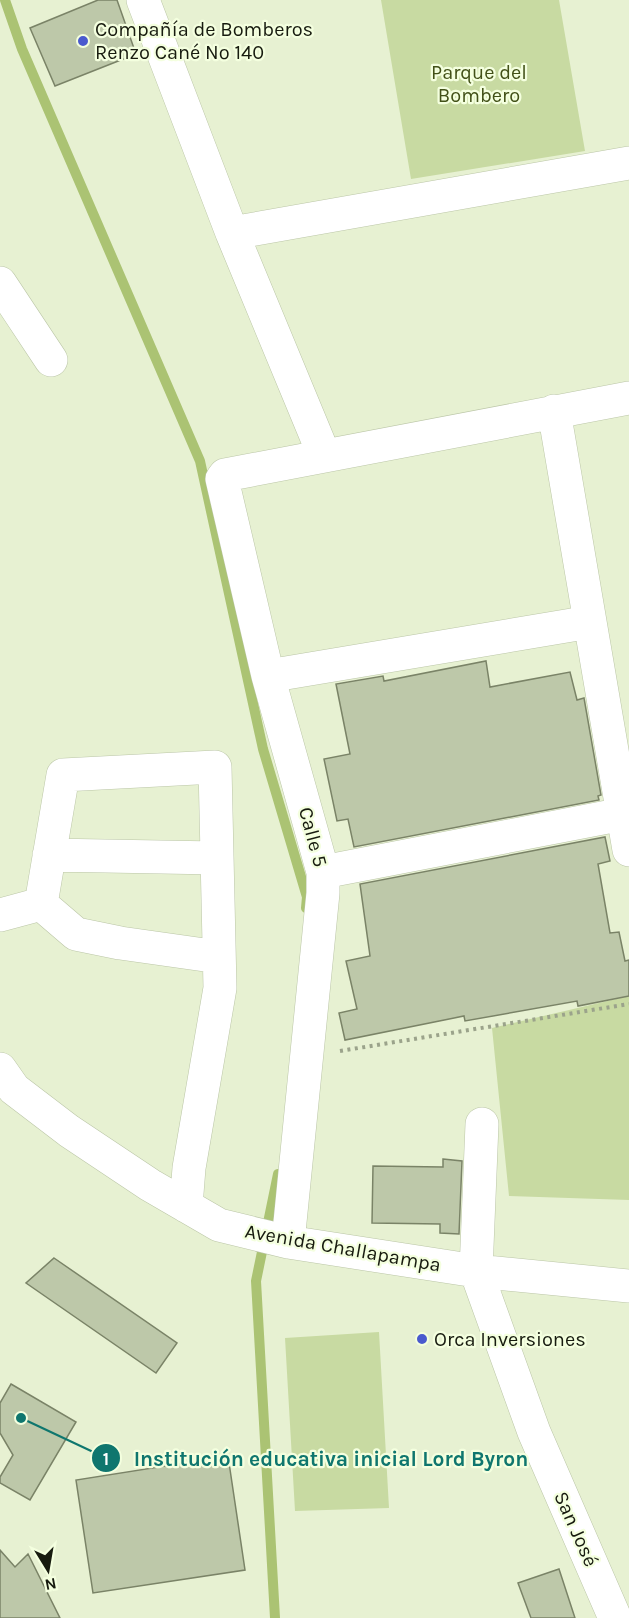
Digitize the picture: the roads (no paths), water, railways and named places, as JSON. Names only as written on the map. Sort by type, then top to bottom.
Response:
[{"type":"street","points":[[143,0],[232,233],[324,455],[629,398]]},
{"type":"street","points":[[232,233],[629,163]]},
{"type":"street","points":[[0,283],[51,360]]},
{"type":"street","points":[[554,411],[629,850]]},
{"type":"street","name":"Calle 5","points":[[282,1240],[306,1057],[323,893],[323,872],[268,676],[223,477],[324,455]]},
{"type":"street","points":[[268,676],[590,622]]},
{"type":"street","points":[[41,904],[63,775],[215,767],[220,988],[189,1168],[186,1206]]},
{"type":"street","points":[[323,872],[623,814]]},
{"type":"street","points":[[50,855],[217,858]]},
{"type":"street","points":[[0,915],[41,904]]},
{"type":"street","points":[[41,904],[76,934],[120,943],[219,957]]},
{"type":"street","name":"Avenida Challapampa","points":[[0,1069],[14,1089],[69,1131],[150,1185],[219,1225],[282,1240],[476,1271],[629,1286]]},
{"type":"street","points":[[476,1271],[482,1124]]},
{"type":"street","name":"San José","points":[[476,1271],[534,1432],[615,1618]]},
{"type":"waterway","points":[[5,0],[22,49],[200,461],[263,749],[307,897],[306,908]]},
{"type":"waterway","points":[[275,1618],[256,1281],[278,1174]]},
{"type":"place","name":"Compañía de Bomberos Renzo Cané Nº 140","points":[[83,41]]},
{"type":"place","name":"Orca Inversiones","points":[[422,1339]]},
{"type":"place","name":"Institución educativa inicial Lord Byron","points":[[21,1418]]},
{"type":"park label","name":"Parque del Bombero","points":[[479,84]]}]
